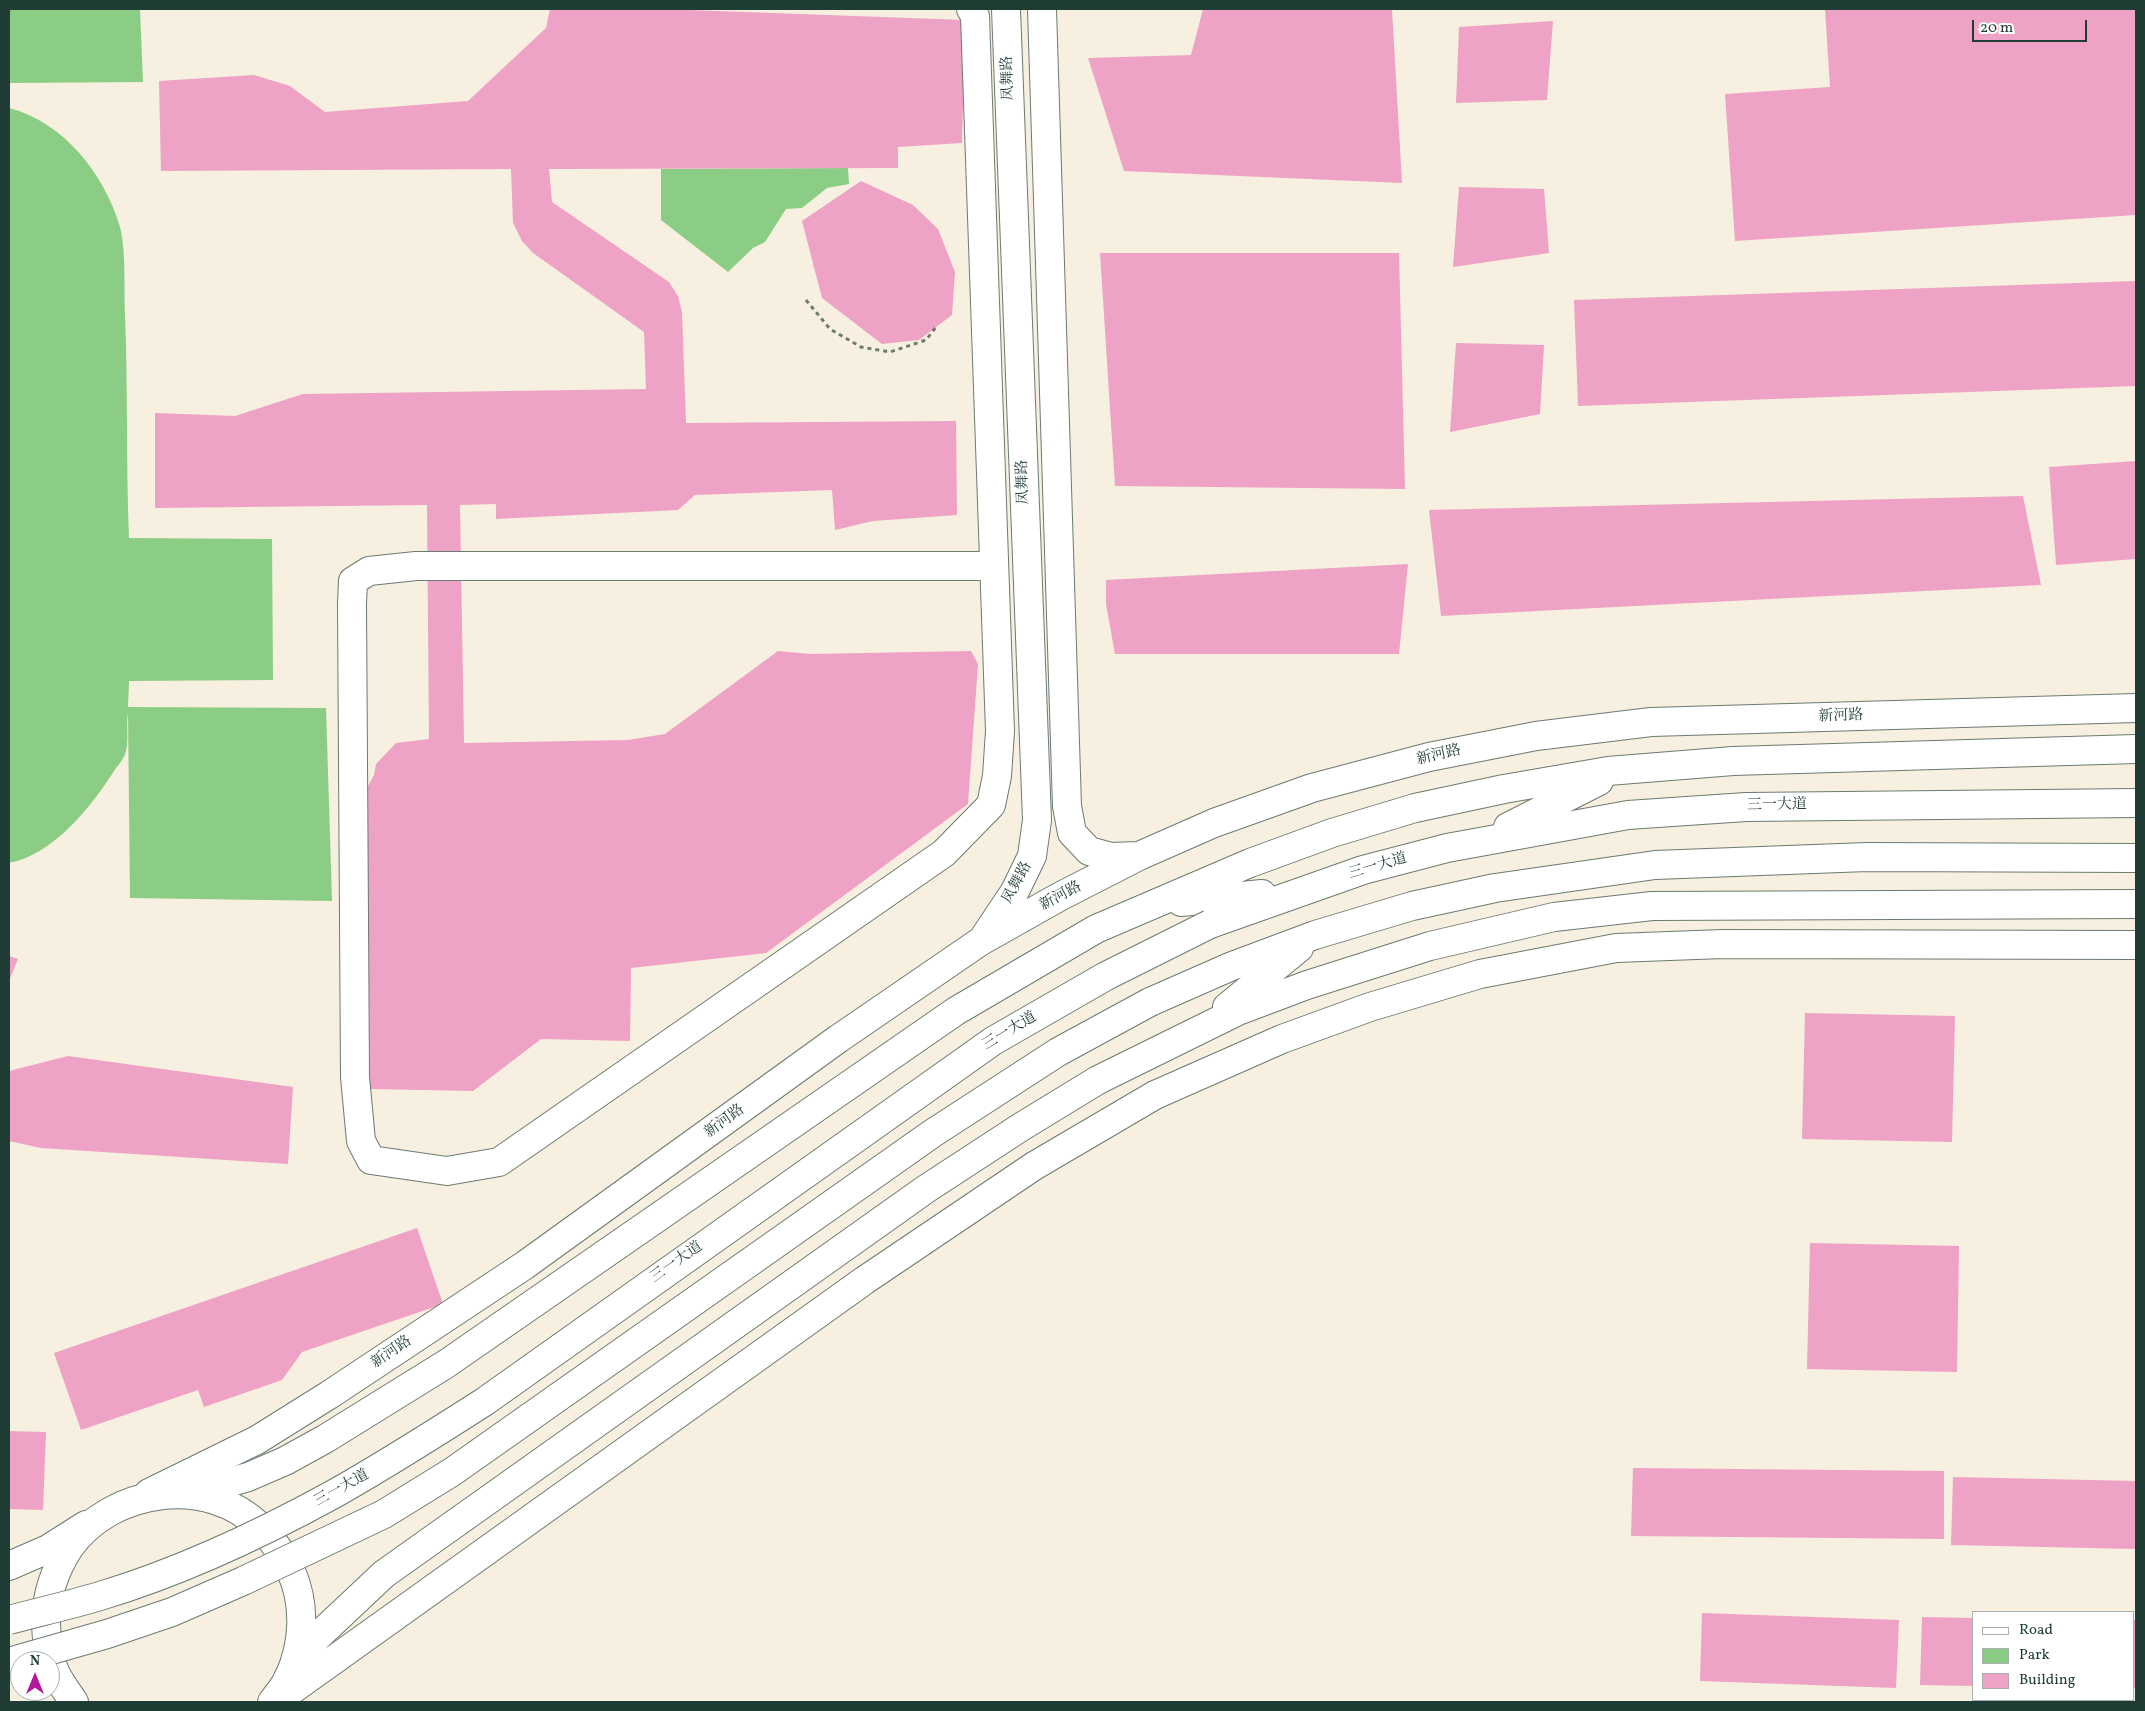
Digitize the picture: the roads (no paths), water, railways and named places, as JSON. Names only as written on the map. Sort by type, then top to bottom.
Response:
[{"type":"main road","points":[[971,9],[975,16],[1000,731],[997,776],[991,805],[944,853],[498,1162],[447,1171],[372,1160],[361,1141],[355,1077],[352,604],[354,581],[369,571],[416,566],[994,566]]},
{"type":"main road","name":"凤舞路","points":[[981,941],[1015,891],[1032,856],[1037,820],[1006,9]]},
{"type":"main road","points":[[1042,9],[1067,806],[1072,833],[1089,851],[1111,857],[1139,856]]},
{"type":"main road","name":"新河路","points":[[136,1499],[257,1440],[329,1395],[526,1264],[838,1038],[981,941],[1058,897],[1139,856],[1214,823],[1312,788],[1429,757],[1536,736],[1651,722],[2136,708]]},
{"type":"main road","points":[[9,1566],[48,1549],[106,1512],[136,1499],[213,1487],[248,1477],[285,1461],[325,1439],[446,1364],[956,1011],[1096,929],[1259,860],[1332,834],[1415,808],[1504,789],[1620,770],[1733,761],[2136,750]]},
{"type":"main road","points":[[1480,842],[1620,770]]},
{"type":"main road","name":"三一大道","points":[[9,1620],[101,1596],[189,1564],[265,1529],[332,1495],[396,1458],[484,1402],[993,1041],[1106,976],[1210,924],[1363,870],[1447,848],[1628,815],[1746,807],[2136,803]]},
{"type":"main road","points":[[9,1662],[89,1640],[172,1612],[305,1553],[384,1514],[452,1472],[933,1132],[1058,1052],[1150,1002],[1232,966],[1315,935],[1412,906],[1495,888],[1654,865],[1867,857],[2136,858]]},
{"type":"main road","points":[[1495,888],[1652,906]]},
{"type":"main road","points":[[1152,905],[1306,889]]},
{"type":"main road","points":[[273,1702],[317,1637],[384,1574],[926,1189],[1021,1127],[1098,1080],[1238,1011],[1298,988],[1430,946],[1554,917],[1652,906],[2136,904]]},
{"type":"main road","points":[[1199,1030],[1315,935]]},
{"type":"main road","points":[[273,1702],[865,1280],[1034,1166],[1155,1095],[1282,1038],[1370,1007],[1480,974],[1616,948],[1723,944],[2136,945]]},
{"type":"main road","points":[[169,1493],[202,1496],[233,1508],[260,1527],[282,1552],[296,1582],[302,1614],[300,1647],[288,1678]]},
{"type":"main road","points":[[74,1702],[56,1673],[53,1664],[46,1637],[46,1601],[57,1566],[78,1536],[106,1512]]}]
